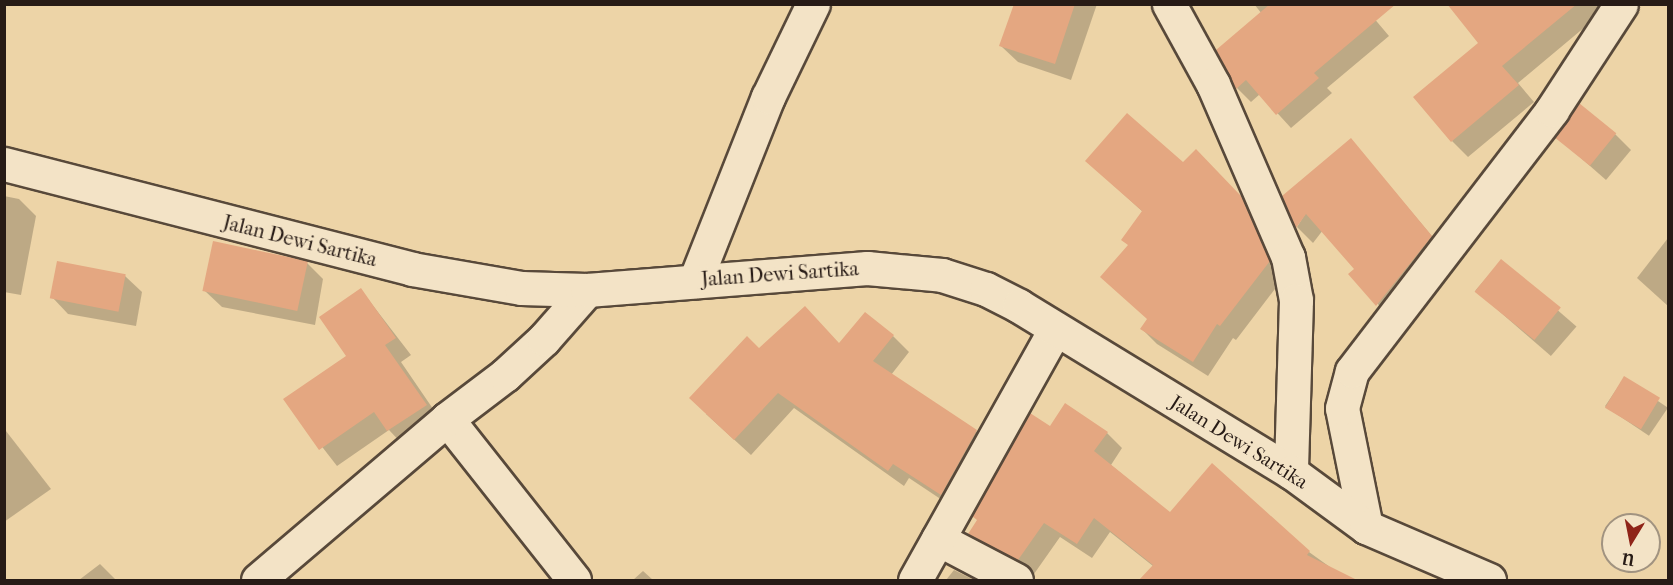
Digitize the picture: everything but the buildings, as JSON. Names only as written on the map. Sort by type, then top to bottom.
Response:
[{"type":"street","points":[[694,281],[768,98],[813,4]]},
{"type":"street","points":[[1169,4],[1213,84],[1291,268],[1296,300],[1291,472]]},
{"type":"street","points":[[1366,527],[1342,408],[1352,370],[1417,291],[1552,110],[1621,4]]},
{"type":"street","name":"Jalan Dewi Sartika","points":[[4,164],[412,269],[521,288],[587,290],[867,267],[942,275],[986,289],[1055,330],[1291,472],[1366,527],[1490,580]]},
{"type":"street","points":[[258,580],[544,339],[587,290]]},
{"type":"street","points":[[915,580],[1055,330]]},
{"type":"street","points":[[447,419],[574,580]]},
{"type":"street","points":[[938,539],[1016,580]]}]
